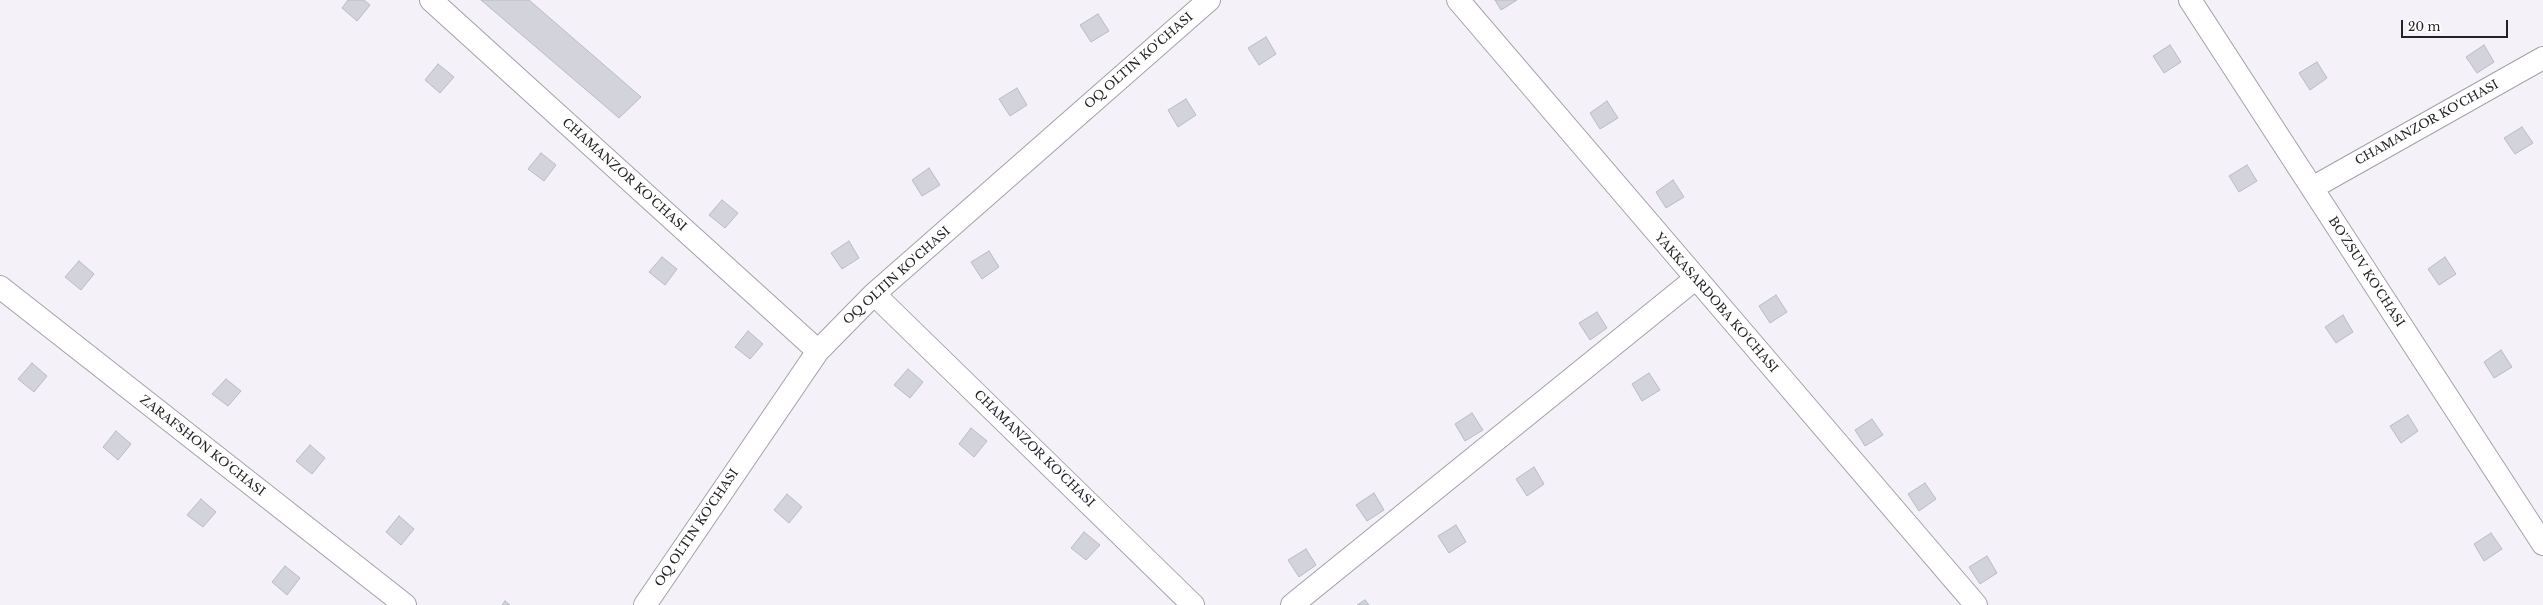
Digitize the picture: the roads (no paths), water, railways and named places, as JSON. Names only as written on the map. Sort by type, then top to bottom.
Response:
[{"type":"street","name":"CHAMANZOR KO'CHASI","points":[[431,0],[818,351]]},
{"type":"street","name":"OQ OLTIN KO'CHASI","points":[[645,605],[818,351],[874,294],[1208,0]]},
{"type":"street","name":"YAKKASARDOBA KO'CHASI","points":[[1458,0],[1695,279],[1976,605]]},
{"type":"street","name":"BO'ZSUV KO'CHASI","points":[[2190,0],[2543,544]]},
{"type":"street","name":"CHAMANZOR KO'CHASI","points":[[2312,188],[2543,58]]},
{"type":"street","points":[[1292,605],[1695,279]]},
{"type":"street","name":"ZARAFSHON KO'CHASI","points":[[0,287],[405,605]]},
{"type":"street","name":"CHAMANZOR KO'CHASI","points":[[874,294],[1193,605]]}]
